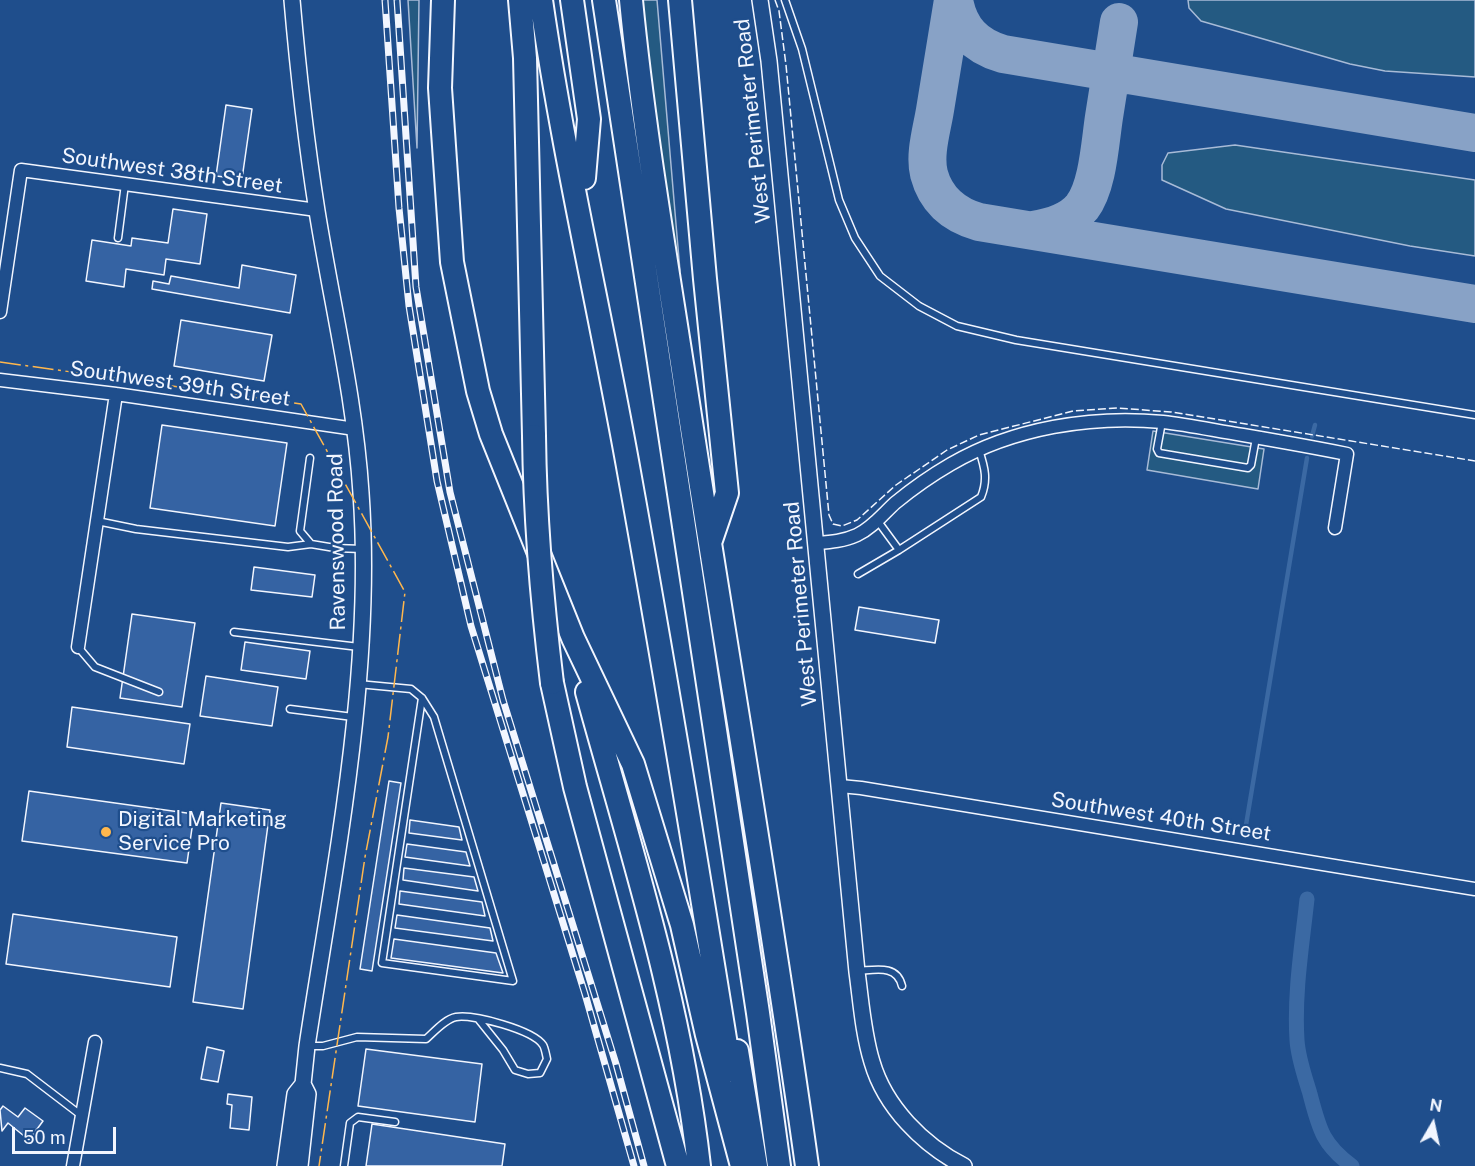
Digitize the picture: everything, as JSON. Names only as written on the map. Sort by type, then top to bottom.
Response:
[{"type":"highway","points":[[443,0],[440,88],[452,262],[478,391],[491,434],[573,638],[633,764],[682,925],[707,1035],[743,1166]]},
{"type":"highway","points":[[520,0],[525,58],[535,486],[541,591],[552,683],[575,787],[671,1132],[678,1166]]},
{"type":"highway","points":[[541,0],[560,118],[629,471],[685,788],[743,1166]]},
{"type":"highway","points":[[555,0],[565,75],[691,756],[756,1166]]},
{"type":"highway","points":[[572,0],[589,119],[584,178]]},
{"type":"highway","points":[[606,0],[611,51],[758,1013],[779,1166]]},
{"type":"highway","points":[[631,0],[639,85],[807,1166]]},
{"type":"highway","points":[[680,0],[727,493],[710,545]]},
{"type":"highway","points":[[573,638],[660,952],[693,1116],[699,1166]]},
{"type":"street","name":"Ravenswood Road","points":[[285,1166],[296,1094],[303,1084],[344,801],[354,717],[364,593],[362,495],[355,429],[317,210],[292,0]]},
{"type":"street","name":"West Perimeter Road","points":[[760,0],[769,61],[857,972],[869,1050],[877,1078],[892,1103],[932,1146],[964,1166]]},
{"type":"street","name":"Southwest 38th Street","points":[[0,312],[21,170],[317,210]]},
{"type":"street","name":"Southwest 39th Street","points":[[0,380],[116,394],[355,429]]},
{"type":"street","points":[[78,647],[116,394]]},
{"type":"street","points":[[817,543],[852,537],[866,530],[900,499],[950,464],[979,450],[1032,432],[1071,424],[1114,420],[1162,422],[1347,454],[1335,528]]},
{"type":"street","name":"Southwest 40th Street","points":[[840,786],[1475,889]]},
{"type":"street","points":[[74,1166],[95,1041]]},
{"type":"street","name":"Ravenswood Road","points":[[300,1166],[308,1094],[303,1084]]},
{"type":"lane","points":[[785,0],[802,49],[839,200],[855,238],[880,276],[919,306],[957,326],[1016,340],[1475,415]]},
{"type":"lane","points":[[118,238],[125,183]]},
{"type":"lane","points":[[1162,422],[1157,449],[1159,453],[1248,468],[1251,465],[1257,438]]},
{"type":"lane","points":[[858,574],[981,497],[986,473],[979,450]]},
{"type":"lane","points":[[310,458],[300,531],[311,544]]},
{"type":"lane","points":[[877,520],[899,550]]},
{"type":"lane","points":[[97,521],[288,547],[311,544],[362,549]]},
{"type":"lane","points":[[234,632],[360,647]]},
{"type":"lane","points":[[78,647],[95,667],[159,692]]},
{"type":"lane","points":[[357,684],[411,689],[422,698],[434,717],[513,981],[382,963],[422,698]]},
{"type":"lane","points":[[290,709],[354,717]]},
{"type":"lane","points":[[857,972],[885,970],[893,972],[899,977],[902,986]]},
{"type":"lane","points":[[307,1046],[323,1046],[357,1037],[426,1039],[440,1026],[455,1017],[479,1020],[528,1034],[543,1045],[547,1059],[540,1073],[528,1074],[515,1070],[503,1050],[479,1020]]},
{"type":"lane","points":[[0,1068],[27,1074],[82,1116]]},
{"type":"lane","points":[[344,1166],[350,1123],[358,1117],[395,1122]]},
{"type":"shaded area","points":[[408,0],[419,0],[417,148]]},
{"type":"shaded area","points":[[638,0],[657,0],[680,271],[654,154]]},
{"type":"shaded area","points":[[1188,0],[1475,0],[1475,77],[1385,71],[1350,64],[1201,21],[1189,8]]},
{"type":"shaded area","points":[[1235,145],[1475,180],[1475,256],[1410,246],[1226,209],[1162,180],[1162,165],[1168,153]]},
{"type":"shaded area","points":[[1153,431],[1264,449],[1258,489],[1147,470]]},
{"type":"building","points":[[226,105],[252,109],[242,179],[216,176]]},
{"type":"building","points":[[173,209],[207,214],[200,264],[166,259],[164,275],[126,269],[124,287],[86,281],[92,240],[131,246],[132,238],[168,243]]},
{"type":"building","points":[[242,265],[296,275],[290,313],[152,289],[153,281],[169,284],[171,276],[239,288]]},
{"type":"building","points":[[181,320],[272,335],[264,381],[174,366]]},
{"type":"building","points":[[162,425],[287,443],[275,526],[150,508]]},
{"type":"building","points":[[254,567],[315,575],[312,597],[251,590]]},
{"type":"building","points":[[859,607],[939,620],[935,643],[855,630]]},
{"type":"building","points":[[132,614],[195,623],[182,707],[120,698]]},
{"type":"building","points":[[245,642],[310,651],[306,679],[241,670]]},
{"type":"building","points":[[206,676],[278,687],[272,726],[200,716]]},
{"type":"building","points":[[72,707],[190,724],[184,764],[67,747]]},
{"type":"building","points":[[389,781],[401,783],[372,971],[360,969]]},
{"type":"building","points":[[29,791],[194,814],[187,863],[22,841]]},
{"type":"building","points":[[221,803],[270,810],[243,1009],[193,1002]]},
{"type":"building","points":[[410,820],[459,827],[462,840],[409,833]]},
{"type":"building","points":[[407,844],[466,852],[470,866],[405,857]]},
{"type":"building","points":[[404,868],[474,877],[478,891],[403,880]]},
{"type":"building","points":[[400,891],[482,902],[485,916],[399,904]]},
{"type":"building","points":[[13,914],[177,937],[170,987],[6,964]]},
{"type":"building","points":[[397,915],[490,928],[493,941],[395,928]]},
{"type":"building","points":[[394,939],[496,953],[503,973],[391,958]]},
{"type":"building","points":[[207,1047],[224,1051],[218,1082],[201,1079]]},
{"type":"building","points":[[366,1049],[482,1064],[475,1122],[358,1106]]},
{"type":"building","points":[[228,1094],[252,1097],[249,1130],[230,1128],[232,1105],[227,1104]]},
{"type":"building","points":[[3,1106],[18,1117],[25,1108],[43,1121],[29,1140],[8,1123],[2,1131],[0,1110]]},
{"type":"building","points":[[372,1124],[505,1144],[502,1166],[366,1166]]},
{"type":"waterway","points":[[1312,436],[1315,425]]},
{"type":"waterway","points":[[1245,831],[1307,458]]},
{"type":"waterway","points":[[1307,899],[1296,1022],[1299,1054],[1323,1134],[1334,1150],[1352,1166]]},
{"type":"taxiway","points":[[953,0],[927,158],[929,174],[936,191],[954,211],[979,222],[1475,304]]},
{"type":"taxiway","points":[[954,0],[960,20],[970,35],[984,46],[1003,54],[1475,133]]},
{"type":"taxiway","points":[[1033,230],[1066,220],[1082,207],[1092,188],[1098,164],[1119,22]]},
{"type":"railway","points":[[385,0],[399,208],[409,306],[437,481],[471,626],[585,994],[634,1166]]},
{"type":"railway","points":[[397,0],[416,287],[450,492],[503,700],[616,1064],[644,1166]]},
{"type":"fence","points":[[775,0],[779,11],[786,65],[829,515],[833,524],[842,526],[857,520],[896,485],[947,450],[979,435],[1073,411],[1117,408],[1171,412],[1475,461]]},
{"type":"power","points":[[0,362],[301,404],[405,592],[388,737],[365,857],[319,1166]]},
{"type":"place","name":"Digital Marketing Service Pro","points":[[106,832]]}]
